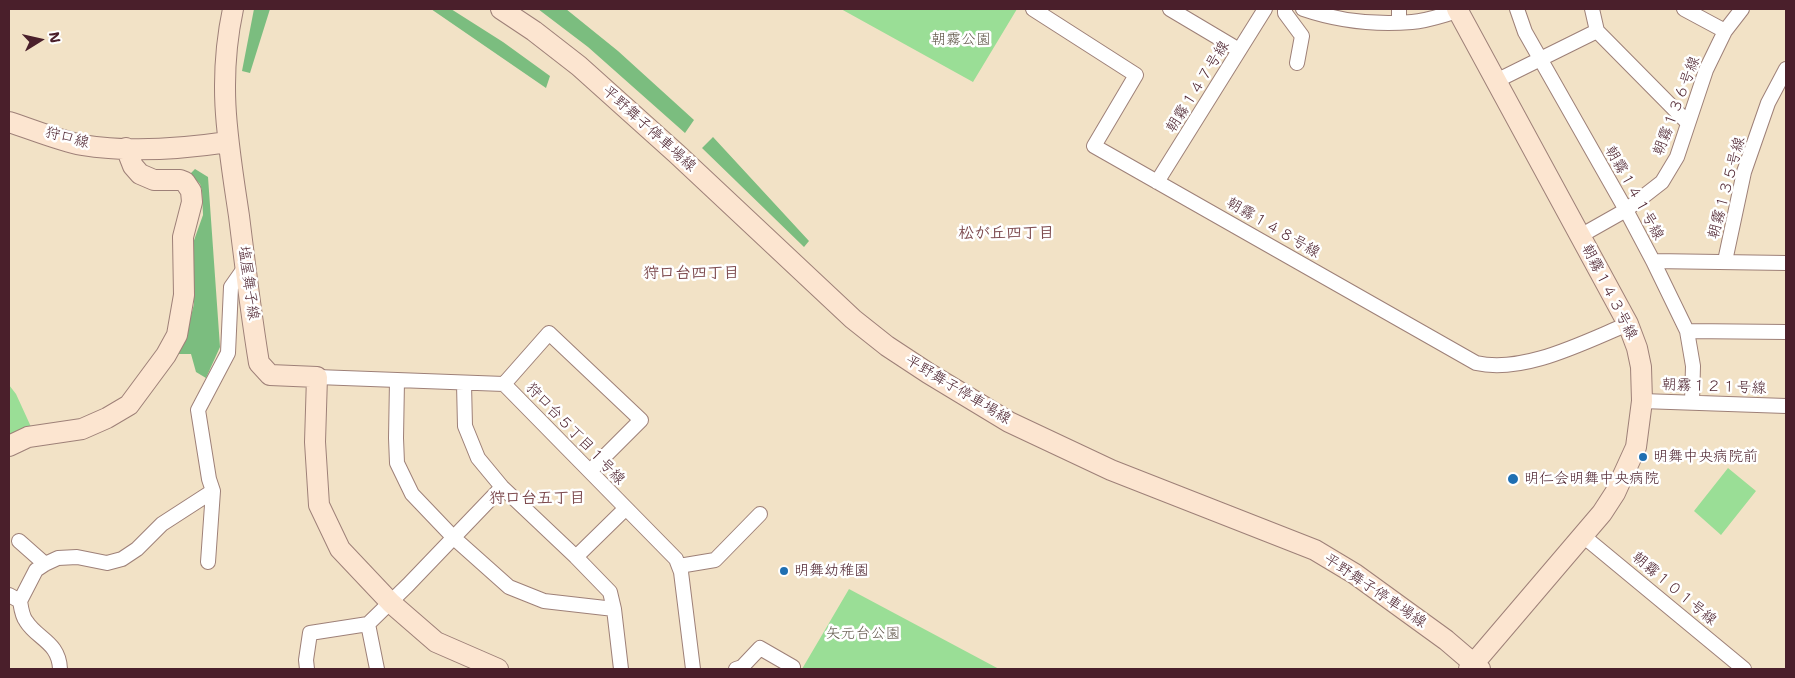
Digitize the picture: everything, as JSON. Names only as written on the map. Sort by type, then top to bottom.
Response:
[{"type":"main road","points":[[9,446],[28,437],[82,429],[107,418],[128,405],[166,355],[177,335],[184,295],[183,237],[192,202],[191,191],[185,182],[180,180],[154,180],[140,174],[133,166],[126,148],[191,148],[228,142],[224,102],[224,67],[228,34],[234,9]]},
{"type":"main road","name":"平野舞子停車場線","points":[[488,9],[522,32],[594,91],[849,325],[922,381],[1086,472],[1324,563],[1382,602],[1472,668]]},
{"type":"main road","name":"平野舞子停車場線","points":[[501,9],[534,31],[579,66],[677,154],[853,319],[888,346],[1009,422],[1111,470],[1315,550],[1355,574],[1446,640],[1472,668]]},
{"type":"main road","name":"朝霧１４３号線","points":[[1457,10],[1628,324],[1637,348],[1641,367],[1642,401],[1636,447],[1615,493],[1602,513],[1472,668]]},
{"type":"main road","name":"狩口線","points":[[9,122],[82,145],[126,148]]},
{"type":"main road","name":"塩屋舞子線","points":[[228,142],[259,363],[270,375],[317,377]]},
{"type":"main road","points":[[317,377],[315,442],[319,505],[340,549],[391,603],[436,642],[498,669]]},
{"type":"street","name":"朝霧１４８号線","points":[[1033,9],[1136,75],[1094,146],[1476,363],[1490,366],[1531,361],[1550,356],[1628,324]]},
{"type":"street","points":[[1170,9],[1240,50]]},
{"type":"street","name":"朝霧１４７号線","points":[[1157,182],[1265,9]]},
{"type":"street","points":[[1284,9],[1302,36],[1297,62]]},
{"type":"street","points":[[1303,9],[1324,16],[1368,23],[1399,16],[1413,22],[1457,10]]},
{"type":"street","name":"朝霧１４１号線","points":[[1517,9],[1525,32],[1626,210],[1687,331],[1693,366],[1692,402]]},
{"type":"street","points":[[1592,9],[1597,31],[1688,123]]},
{"type":"street","points":[[1684,9],[1725,32]]},
{"type":"street","name":"朝霧１３６号線","points":[[1580,236],[1626,210],[1662,182],[1677,157],[1706,70],[1725,32],[1742,9]]},
{"type":"street","points":[[1496,81],[1597,31]]},
{"type":"street","name":"朝霧１３５号線","points":[[1725,261],[1744,172],[1768,103],[1786,70]]},
{"type":"street","points":[[1653,261],[1786,263]]},
{"type":"street","points":[[208,562],[213,491],[209,479],[198,410],[228,353],[231,287],[245,267]]},
{"type":"street","points":[[1687,331],[1786,332]]},
{"type":"street","points":[[504,384],[549,333],[641,420],[590,471]]},
{"type":"street","name":"狩口台５丁目１号線","points":[[317,377],[338,376],[397,381],[504,384],[676,559],[681,572],[693,669]]},
{"type":"street","points":[[397,381],[397,463],[412,494],[454,538],[508,587],[544,601],[614,609]]},
{"type":"street","points":[[464,384],[465,426],[478,458],[502,487],[610,592],[614,609],[621,669]]},
{"type":"street","name":"朝霧１２１号線","points":[[1642,401],[1786,406]]},
{"type":"street","points":[[307,669],[306,660],[310,633],[368,624],[391,603],[502,487]]},
{"type":"street","points":[[60,669],[60,661],[53,647],[25,621],[14,598],[36,570],[58,558],[77,557],[107,563],[122,559],[137,549],[162,524],[213,491]]},
{"type":"street","points":[[576,557],[625,509]]},
{"type":"street","points":[[679,566],[715,560],[760,514]]},
{"type":"street","name":"朝霧１０１号線","points":[[1582,535],[1744,669]]},
{"type":"street","points":[[19,541],[45,564]]},
{"type":"street","points":[[368,624],[377,669]]},
{"type":"street","points":[[736,669],[742,667],[760,648],[794,667]]},
{"type":"green space","points":[[254,9],[270,9],[250,73],[242,71]]},
{"type":"green space","points":[[431,9],[451,9],[503,42],[550,76],[546,88]]},
{"type":"green space","points":[[538,9],[566,9],[618,51],[694,120],[685,133],[588,47]]},
{"type":"green space","name":"朝霧公園","points":[[841,9],[1017,9],[973,82]]},
{"type":"green space","points":[[713,137],[809,241],[804,247],[702,148]]},
{"type":"green space","points":[[195,169],[208,177],[220,347],[206,378],[196,372],[191,354],[175,354],[187,332],[194,304],[192,246],[203,215],[200,184],[190,174]]},
{"type":"green space","points":[[9,385],[16,394],[32,429],[9,438]]},
{"type":"green space","points":[[1728,468],[1756,491],[1721,535],[1694,511]]},
{"type":"green space","name":"矢元台公園","points":[[849,589],[999,669],[802,669]]},
{"type":"place","name":"明舞中央病院前","points":[[1643,457]]},
{"type":"place","name":"明仁会明舞中央病院","points":[[1513,479]]},
{"type":"place","name":"明舞幼稚園","points":[[784,571]]},
{"type":"district","name":"松が丘四丁目","points":[[1006,234]]},
{"type":"district","name":"狩口台四丁目","points":[[691,274]]},
{"type":"district","name":"狩口台五丁目","points":[[537,499]]}]
